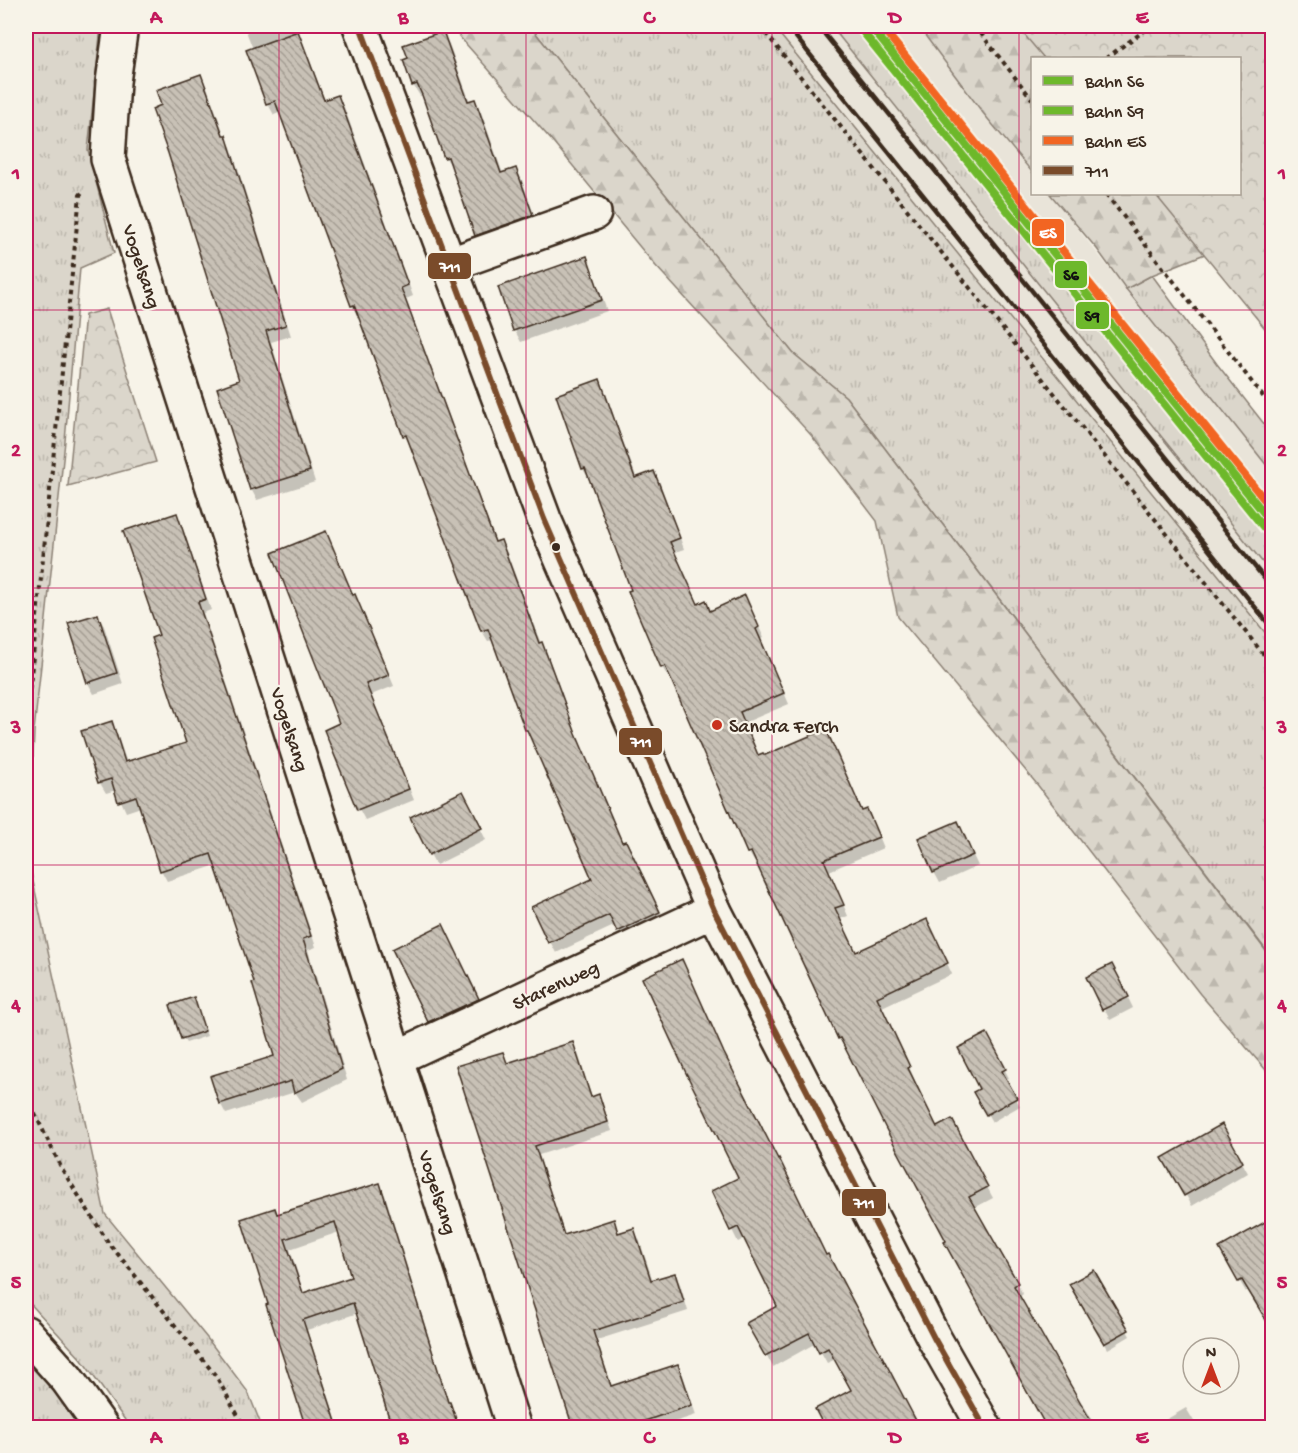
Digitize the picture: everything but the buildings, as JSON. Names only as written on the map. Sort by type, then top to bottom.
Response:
[{"type":"main road","name":"Vogelsang","points":[[121,26],[113,82],[108,159],[514,1428]]},
{"type":"main road","points":[[360,26],[544,519],[714,910],[933,1338],[985,1428]]},
{"type":"main road","points":[[448,265],[594,213]]},
{"type":"main road","name":"Starenweg","points":[[396,1058],[714,910]]},
{"type":"main road","points":[[26,1333],[67,1379],[102,1428]]},
{"type":"path","points":[[760,26],[1272,665]]},
{"type":"path","points":[[975,26],[1031,98]]},
{"type":"path","points":[[1107,57],[1151,26]]},
{"type":"path","points":[[26,725],[80,195],[108,159]]},
{"type":"path","points":[[1107,195],[1272,408]]},
{"type":"path","points":[[26,1078],[30,1104],[63,1171],[108,1242],[216,1376],[245,1428]]},
{"type":"shaded area","points":[[773,26],[831,26],[1272,574],[1272,641]]},
{"type":"shaded area","points":[[857,26],[918,26],[983,113],[1031,171],[1031,195],[1051,195],[1272,472],[1272,543]]},
{"type":"green space","points":[[26,26],[101,26],[88,150],[114,253],[80,268],[65,441],[34,731],[29,863],[105,1214],[207,1338],[248,1392],[262,1427],[130,1427],[82,1360],[26,1299]]},
{"type":"green space","points":[[450,26],[530,26],[793,353],[846,397],[1272,959],[1272,1077],[1200,994],[1036,783],[898,617],[877,521],[811,435],[654,264],[554,143]]},
{"type":"green space","points":[[530,26],[773,26],[1272,641],[1272,958],[846,397],[793,353]]},
{"type":"green space","points":[[831,26],[857,26],[1272,543],[1272,574]]},
{"type":"green space","points":[[918,26],[1272,26],[1272,315],[1220,248],[1152,275],[1126,289],[1097,249],[1051,195],[1241,195],[1241,57],[1031,57],[1031,171],[983,113]]},
{"type":"green space","points":[[1017,26],[1272,26],[1272,337],[1156,195],[1241,195],[1241,57],[1043,57]]},
{"type":"green space","points":[[1152,275],[1272,434],[1272,472],[1126,289]]},
{"type":"green space","points":[[107,309],[156,462],[68,486],[85,315]]},
{"type":"green space","points":[[26,1348],[93,1427],[26,1427]]},
{"type":"railway","points":[[787,26],[1272,628]]},
{"type":"railway","points":[[818,26],[1272,588]]},
{"type":"rail line","name":"S6","points":[[870,26],[1272,523]]},
{"type":"rail line","name":"ES","points":[[881,26],[1272,509]]},
{"type":"rail line","name":"S9","points":[[863,32],[1265,529]]},
{"type":"transit line","name":"711","points":[[360,26],[544,519],[714,910],[934,1338],[985,1428]]},
{"type":"place","name":"Sandra Ferch","points":[[717,725]]}]
